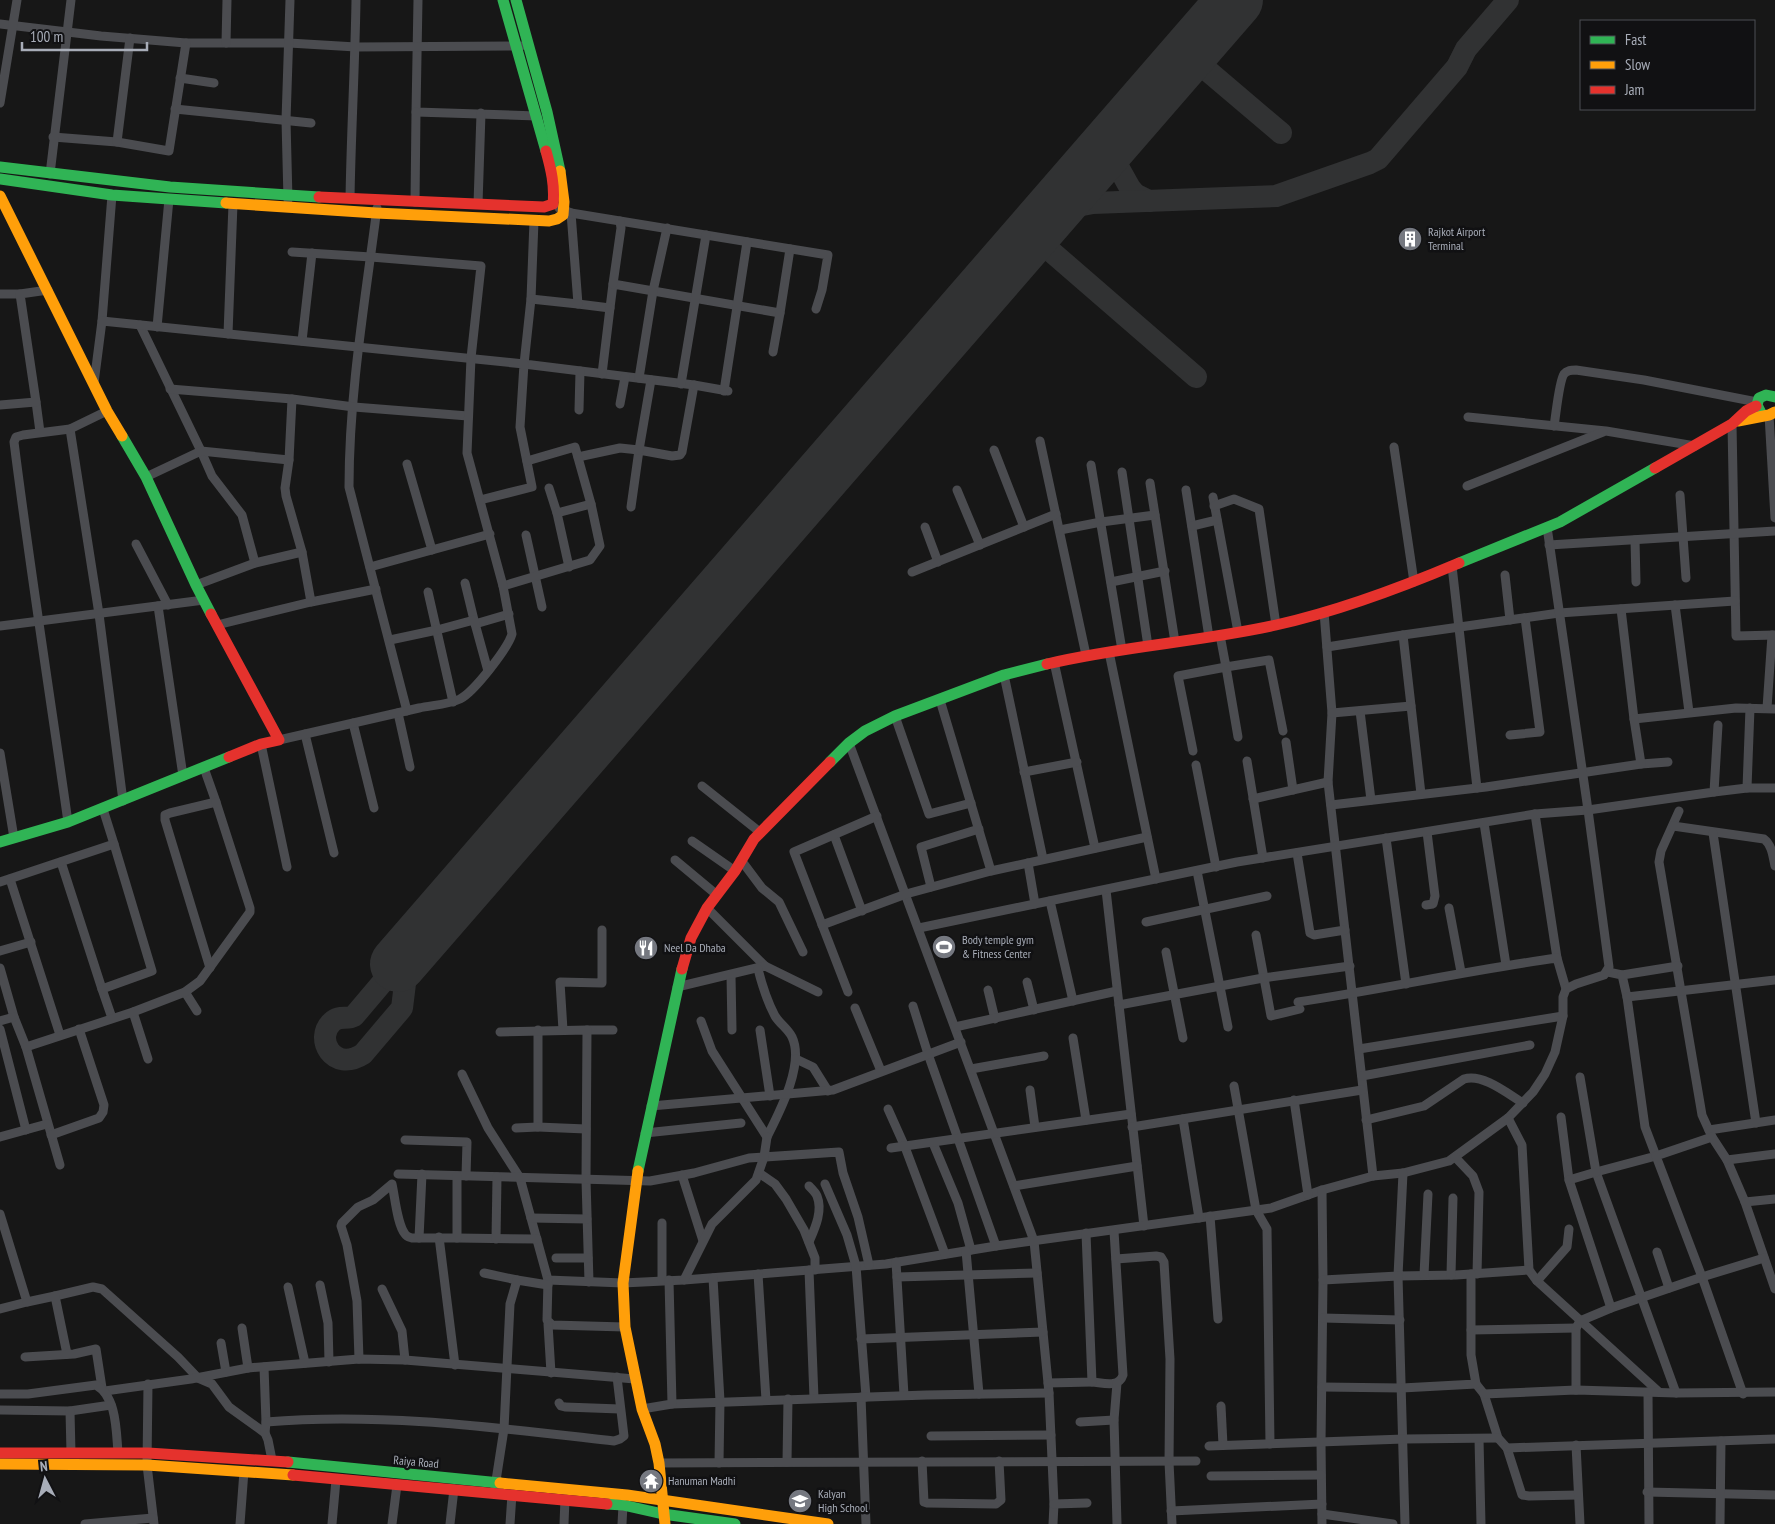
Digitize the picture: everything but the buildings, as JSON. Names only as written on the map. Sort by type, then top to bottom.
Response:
[{"type":"street","points":[[0,103],[17,0]]},
{"type":"street","points":[[50,174],[53,136],[71,0]]},
{"type":"street","points":[[226,43],[227,0]]},
{"type":"street","points":[[288,208],[286,120],[290,0]]},
{"type":"street","points":[[350,199],[356,0]]},
{"type":"street","points":[[415,202],[418,0]]},
{"type":"street","points":[[503,0],[523,46],[556,154],[564,190],[578,304]]},
{"type":"street","points":[[516,0],[536,116],[554,188],[553,204]]},
{"type":"street","points":[[0,24],[186,43],[289,43],[356,47],[523,46]]},
{"type":"street","points":[[116,142],[130,38]]},
{"type":"street","points":[[53,136],[116,142],[169,151],[186,43]]},
{"type":"street","points":[[180,78],[214,83]]},
{"type":"street","points":[[175,109],[311,123]]},
{"type":"street","points":[[416,112],[536,116]]},
{"type":"street","points":[[478,204],[481,113]]},
{"type":"street","points":[[0,167],[170,188],[288,196],[544,207],[553,204],[567,212],[828,254],[822,290],[816,309]]},
{"type":"street","points":[[0,179],[112,195],[376,214],[551,221],[567,212]]},
{"type":"street","points":[[94,383],[102,321],[112,195]]},
{"type":"street","points":[[0,196],[107,411],[146,477],[196,585],[280,740]]},
{"type":"street","points":[[158,327],[169,199]]},
{"type":"street","points":[[378,201],[359,347],[349,462],[349,487],[390,640],[403,712],[410,767]]},
{"type":"street","points":[[228,334],[233,204]]},
{"type":"street","points":[[480,500],[532,487],[520,427],[531,299],[534,220]]},
{"type":"street","points":[[602,374],[621,228],[620,221]]},
{"type":"street","points":[[639,378],[653,291],[667,228]]},
{"type":"street","points":[[681,384],[706,234]]},
{"type":"street","points":[[102,321],[471,358],[625,376],[726,391],[747,242]]},
{"type":"street","points":[[773,352],[790,249]]},
{"type":"street","points":[[0,842],[68,822],[103,809],[261,744],[453,702],[468,694],[510,641],[512,634],[503,586],[490,534],[468,461],[471,358],[481,266],[292,252]]},
{"type":"street","points":[[302,341],[312,253]]},
{"type":"street","points":[[613,284],[780,313]]},
{"type":"street","points":[[0,294],[20,294],[48,290]]},
{"type":"street","points":[[20,294],[40,432]]},
{"type":"street","points":[[531,299],[610,308]]},
{"type":"street","points":[[140,325],[202,451],[212,476],[242,515],[255,564]]},
{"type":"street","points":[[1554,426],[1563,374],[1568,370],[1644,380],[1764,410]]},
{"type":"street","points":[[579,410],[580,371]]},
{"type":"street","points":[[620,404],[625,376]]},
{"type":"street","points":[[631,507],[638,450],[651,380]]},
{"type":"street","points":[[578,456],[620,448],[672,456],[680,455],[694,386]]},
{"type":"street","points":[[170,388],[468,416]]},
{"type":"street","points":[[1775,397],[1764,396],[1775,518]]},
{"type":"street","points":[[292,399],[289,460],[285,488],[302,552],[311,602]]},
{"type":"street","points":[[0,405],[36,402]]},
{"type":"street","points":[[664,1519],[659,1463],[655,1444],[642,1409],[625,1327],[622,1282],[636,1180],[687,948],[707,908],[735,871],[754,839],[850,743],[865,731],[895,716],[1004,676],[1054,662],[1086,655],[1276,625],[1324,612],[1414,582],[1560,522],[1733,423],[1764,410]]},
{"type":"street","points":[[68,822],[40,621],[28,552],[14,442],[16,437],[23,435],[70,429],[107,411]]},
{"type":"street","points":[[1468,417],[1606,431],[1695,446]]},
{"type":"street","points":[[1634,719],[1736,708],[1771,708],[1774,635],[1736,636],[1733,533],[1733,423]]},
{"type":"street","points":[[70,429],[99,614],[123,801]]},
{"type":"street","points":[[1467,486],[1606,431]]},
{"type":"street","points":[[1040,442],[1086,655]]},
{"type":"street","points":[[503,586],[590,560],[601,542],[576,447],[527,460]]},
{"type":"street","points":[[1394,447],[1414,582]]},
{"type":"street","points":[[994,450],[1024,527]]},
{"type":"street","points":[[146,477],[202,451],[289,460]]},
{"type":"street","points":[[407,464],[432,550]]},
{"type":"street","points":[[1091,465],[1122,650]]},
{"type":"street","points":[[1122,472],[1148,646]]},
{"type":"street","points":[[1150,483],[1175,642]]},
{"type":"street","points":[[549,488],[557,513],[569,567]]},
{"type":"street","points":[[956,490],[980,545]]},
{"type":"street","points":[[1186,490],[1214,636],[1226,667],[1238,737]]},
{"type":"street","points":[[1680,495],[1686,578]]},
{"type":"street","points":[[1238,632],[1214,501],[1234,499],[1259,509],[1276,625]]},
{"type":"street","points":[[557,513],[591,504]]},
{"type":"street","points":[[912,572],[1056,514]]},
{"type":"street","points":[[1060,530],[1101,522],[1155,515]]},
{"type":"street","points":[[1192,526],[1217,520]]},
{"type":"street","points":[[925,527],[938,562]]},
{"type":"street","points":[[1547,527],[1583,772],[1609,967],[1608,972]]},
{"type":"street","points":[[1549,546],[1775,531]]},
{"type":"street","points":[[370,567],[490,534]]},
{"type":"street","points":[[526,535],[542,606]]},
{"type":"street","points":[[1635,540],[1636,582]]},
{"type":"street","points":[[136,544],[168,605]]},
{"type":"street","points":[[196,585],[255,564],[302,552]]},
{"type":"street","points":[[1452,566],[1477,788]]},
{"type":"street","points":[[1111,582],[1165,571]]},
{"type":"street","points":[[1506,575],[1510,620]]},
{"type":"street","points":[[465,583],[488,671]]},
{"type":"street","points":[[217,625],[311,602],[376,589]]},
{"type":"street","points":[[428,592],[453,702]]},
{"type":"street","points":[[0,626],[204,600]]},
{"type":"street","points":[[1327,647],[1559,613],[1735,601]]},
{"type":"street","points":[[1675,605],[1690,712]]},
{"type":"street","points":[[158,606],[183,776]]},
{"type":"street","points":[[1621,609],[1634,719],[1642,764]]},
{"type":"street","points":[[1324,612],[1332,714],[1328,782],[1373,1176]]},
{"type":"street","points":[[390,640],[509,614]]},
{"type":"street","points":[[1510,735],[1540,732],[1525,618]]},
{"type":"street","points":[[1403,635],[1421,794]]},
{"type":"street","points":[[1108,652],[1156,879]]},
{"type":"street","points":[[1193,750],[1178,676],[1269,660],[1284,732]]},
{"type":"street","points":[[1054,662],[1095,848]]},
{"type":"street","points":[[1004,676],[1044,859]]},
{"type":"street","points":[[940,700],[991,871]]},
{"type":"street","points":[[1332,714],[1411,706]]},
{"type":"street","points":[[1747,788],[1750,708]]},
{"type":"street","points":[[1360,711],[1371,800]]},
{"type":"street","points":[[895,716],[929,814],[971,803]]},
{"type":"street","points":[[353,723],[374,808]]},
{"type":"street","points":[[1714,792],[1718,725]]},
{"type":"street","points":[[306,734],[334,853]]},
{"type":"street","points":[[1286,742],[1293,790]]},
{"type":"street","points":[[850,743],[1034,1241],[1049,1393],[1054,1504],[1053,1524]]},
{"type":"street","points":[[261,744],[287,867]]},
{"type":"street","points":[[0,753],[14,838]]},
{"type":"street","points":[[1247,761],[1263,858]]},
{"type":"street","points":[[1024,772],[1076,762]]},
{"type":"street","points":[[1331,805],[1477,788],[1583,772],[1668,762]]},
{"type":"street","points":[[1196,765],[1216,867]]},
{"type":"street","points":[[26,1047],[133,1012],[186,992],[200,981],[250,912],[204,768]]},
{"type":"street","points":[[1253,799],[1328,782]]},
{"type":"street","points":[[702,786],[760,833]]},
{"type":"street","points":[[919,928],[1216,867],[1336,846],[1535,814],[1588,810],[1747,788],[1775,788]]},
{"type":"street","points":[[210,968],[165,815],[216,802]]},
{"type":"street","points":[[102,989],[152,971],[103,809]]},
{"type":"street","points":[[1678,811],[1661,851],[1660,862],[1702,1115],[1710,1134],[1727,1160],[1745,1202],[1774,1285]]},
{"type":"street","points":[[1535,814],[1557,958],[1566,989]]},
{"type":"street","points":[[848,992],[794,852],[877,816]]},
{"type":"street","points":[[1484,823],[1506,965]]},
{"type":"street","points":[[1673,826],[1764,839],[1768,842],[1775,866]]},
{"type":"street","points":[[931,887],[920,847],[979,829]]},
{"type":"street","points":[[1426,905],[1433,904],[1435,896],[1427,832]]},
{"type":"street","points":[[1713,833],[1756,1123]]},
{"type":"street","points":[[834,835],[862,911]]},
{"type":"street","points":[[822,925],[906,894],[931,887],[991,871],[1147,837]]},
{"type":"street","points":[[1386,838],[1406,984]]},
{"type":"street","points":[[692,840],[735,871]]},
{"type":"street","points":[[0,882],[114,844]]},
{"type":"street","points":[[1297,853],[1310,933],[1314,935],[1345,930]]},
{"type":"street","points":[[675,860],[717,895]]},
{"type":"street","points":[[741,860],[762,888],[779,902],[803,952]]},
{"type":"street","points":[[61,862],[112,1018]]},
{"type":"street","points":[[1028,863],[1035,904]]},
{"type":"street","points":[[1197,871],[1228,1028]]},
{"type":"street","points":[[10,879],[32,942],[60,1035]]},
{"type":"street","points":[[1106,890],[1144,1226]]},
{"type":"street","points":[[1146,922],[1267,896]]},
{"type":"street","points":[[1050,901],[1073,1001]]},
{"type":"street","points":[[707,908],[761,967],[818,992]]},
{"type":"street","points":[[1449,908],[1461,972]]},
{"type":"street","points":[[563,1030],[560,982],[602,983],[602,930]]},
{"type":"street","points":[[1256,935],[1271,1016],[1299,1005],[1353,993],[1461,972],[1557,958]]},
{"type":"street","points":[[0,951],[32,942]]},
{"type":"street","points":[[1166,952],[1182,1038]]},
{"type":"street","points":[[1119,1005],[1264,978],[1350,966]]},
{"type":"street","points":[[484,1273],[517,1280],[548,1283],[684,1280],[812,1270],[896,1262],[1086,1233],[1271,1208],[1322,1190],[1373,1176],[1404,1173],[1449,1161],[1508,1118],[1533,1092],[1545,1074],[1555,1052],[1563,1016],[1562,996],[1566,989],[1608,972],[1622,975],[1678,966]]},
{"type":"street","points":[[677,988],[761,967]]},
{"type":"street","points":[[684,1280],[712,1224],[756,1180],[764,1156],[767,1136],[787,1095],[796,1058],[792,1037],[774,1015],[765,993],[761,967]]},
{"type":"street","points":[[0,971],[14,1017],[26,1047],[60,1165]]},
{"type":"street","points":[[731,975],[732,1030]]},
{"type":"street","points":[[1622,975],[1628,997],[1646,1128],[1702,1277],[1742,1394]]},
{"type":"street","points":[[1628,997],[1775,980]]},
{"type":"street","points":[[1026,982],[1034,1010]]},
{"type":"street","points":[[988,990],[995,1019]]},
{"type":"street","points":[[186,992],[197,1011]]},
{"type":"street","points":[[956,1027],[1117,992]]},
{"type":"street","points":[[913,1006],[928,1054],[996,1246]]},
{"type":"street","points":[[855,1008],[881,1072]]},
{"type":"street","points":[[133,1012],[148,1059]]},
{"type":"street","points":[[1359,1049],[1563,1016]]},
{"type":"street","points":[[0,1021],[14,1017]]},
{"type":"street","points":[[701,1021],[712,1051],[767,1136]]},
{"type":"street","points":[[0,1029],[26,1130]]},
{"type":"street","points":[[51,1135],[99,1118],[104,1112],[104,1105],[79,1029]]},
{"type":"street","points":[[538,1030],[538,1127]]},
{"type":"street","points":[[587,1030],[586,1180],[589,1282]]},
{"type":"street","points":[[500,1032],[613,1030]]},
{"type":"street","points":[[760,1030],[770,1096]]},
{"type":"street","points":[[1073,1038],[1086,1120]]},
{"type":"street","points":[[651,1106],[833,1090],[961,1042]]},
{"type":"street","points":[[1362,1076],[1530,1045]]},
{"type":"street","points":[[971,1069],[1044,1056]]},
{"type":"street","points":[[796,1058],[814,1067],[828,1090]]},
{"type":"street","points":[[462,1074],[488,1128],[520,1178],[548,1283],[547,1320],[551,1373]]},
{"type":"street","points":[[1366,1120],[1424,1106],[1464,1079],[1471,1077],[1485,1081],[1523,1102]]},
{"type":"street","points":[[1580,1077],[1596,1172],[1676,1393]]},
{"type":"street","points":[[1234,1086],[1256,1210],[1267,1229],[1270,1444]]},
{"type":"street","points":[[1030,1090],[1035,1127]]},
{"type":"street","points":[[1132,1127],[1362,1090]]},
{"type":"street","points":[[1294,1100],[1308,1195]]},
{"type":"street","points":[[888,1109],[905,1147],[945,1254]]},
{"type":"street","points":[[891,1148],[1131,1114]]},
{"type":"street","points":[[1561,1117],[1569,1180],[1611,1308]]},
{"type":"street","points":[[1508,1118],[1522,1145],[1529,1270],[1578,1325],[1659,1392]]},
{"type":"street","points":[[1183,1119],[1199,1218]]},
{"type":"street","points":[[1569,1180],[1656,1156],[1710,1134],[1775,1120]]},
{"type":"street","points":[[646,1132],[741,1123]]},
{"type":"street","points":[[0,1137],[47,1124]]},
{"type":"street","points":[[516,1128],[586,1129]]},
{"type":"street","points":[[404,1140],[467,1142],[457,1238]]},
{"type":"street","points":[[933,1143],[958,1203],[969,1250],[979,1394]]},
{"type":"street","points":[[398,1174],[650,1181],[749,1158],[839,1152],[843,1173],[858,1217],[869,1265]]},
{"type":"street","points":[[1727,1160],[1775,1154]]},
{"type":"street","points":[[1455,1156],[1473,1176],[1479,1192],[1471,1330],[1471,1355],[1476,1384],[1484,1394],[1498,1438],[1507,1448],[1522,1495],[1578,1495]]},
{"type":"street","points":[[1014,1186],[1137,1166]]},
{"type":"street","points":[[759,1173],[775,1184],[786,1198],[804,1230],[815,1258],[812,1270],[814,1398]]},
{"type":"street","points":[[1404,1173],[1398,1276],[1406,1524]]},
{"type":"street","points":[[419,1238],[422,1174]]},
{"type":"street","points":[[682,1175],[703,1241]]},
{"type":"street","points":[[496,1177],[496,1239]]},
{"type":"street","points":[[359,1359],[357,1301],[347,1245],[341,1226],[358,1207],[373,1200],[392,1184],[404,1234],[412,1238],[537,1239]]},
{"type":"street","points":[[825,1184],[847,1235],[856,1266],[861,1339],[866,1524]]},
{"type":"street","points":[[809,1242],[818,1220],[819,1211],[817,1196],[810,1186]]},
{"type":"street","points":[[1322,1190],[1322,1524]]},
{"type":"street","points":[[1424,1275],[1428,1194]]},
{"type":"street","points":[[1450,1275],[1453,1198]]},
{"type":"street","points":[[1745,1202],[1775,1200]]},
{"type":"street","points":[[0,1214],[2,1226],[27,1302]]},
{"type":"street","points":[[1210,1216],[1218,1319]]},
{"type":"street","points":[[531,1218],[587,1219]]},
{"type":"street","points":[[662,1223],[672,1404]]},
{"type":"street","points":[[1537,1281],[1567,1247],[1569,1229]]},
{"type":"street","points":[[1114,1230],[1123,1375],[1121,1381],[1117,1384],[1114,1420],[1117,1524]]},
{"type":"street","points":[[1086,1233],[1092,1382]]},
{"type":"street","points":[[440,1238],[455,1365]]},
{"type":"street","points":[[1657,1252],[1669,1288]]},
{"type":"street","points":[[1116,1259],[1156,1256],[1161,1257],[1164,1262],[1170,1359],[1169,1462],[1172,1524]]},
{"type":"street","points":[[556,1258],[588,1258]]},
{"type":"street","points":[[1471,1330],[1578,1325],[1611,1308],[1764,1258]]},
{"type":"street","points":[[896,1262],[899,1338],[904,1396]]},
{"type":"street","points":[[1323,1280],[1529,1270]]},
{"type":"street","points":[[897,1277],[1037,1273]]},
{"type":"street","points":[[758,1274],[766,1400]]},
{"type":"street","points":[[713,1278],[720,1401],[719,1463]]},
{"type":"street","points":[[495,1487],[504,1429],[510,1304],[517,1280]]},
{"type":"street","points":[[320,1285],[328,1323],[330,1362]]},
{"type":"street","points":[[0,1309],[93,1287],[102,1289],[178,1357],[198,1378],[212,1384],[229,1407],[265,1433]]},
{"type":"street","points":[[288,1287],[305,1363]]},
{"type":"street","points":[[382,1289],[402,1331],[405,1360]]},
{"type":"street","points":[[55,1296],[67,1354]]},
{"type":"street","points":[[1323,1318],[1400,1320]]},
{"type":"street","points":[[548,1324],[625,1327]]},
{"type":"street","points":[[1576,1390],[1578,1325]]},
{"type":"street","points":[[242,1328],[248,1368]]},
{"type":"street","points":[[861,1339],[1043,1332]]},
{"type":"street","points":[[220,1343],[226,1372]]},
{"type":"street","points":[[26,1357],[67,1354],[96,1348],[103,1389],[111,1405],[115,1423],[118,1452]]},
{"type":"street","points":[[0,1394],[28,1394],[96,1385],[103,1389],[198,1378],[248,1368],[359,1359],[405,1360],[635,1379]]},
{"type":"street","points":[[264,1367],[265,1433],[272,1460]]},
{"type":"street","points":[[266,1422],[300,1419],[402,1421],[504,1429],[614,1441],[620,1440],[624,1436],[617,1378]]},
{"type":"street","points":[[1048,1383],[1092,1382],[1117,1384]]},
{"type":"street","points":[[86,1524],[154,1521],[147,1465],[148,1384]]},
{"type":"street","points":[[1322,1387],[1402,1388],[1476,1384]]},
{"type":"street","points":[[1484,1394],[1576,1390],[1742,1394],[1775,1392]]},
{"type":"street","points":[[1648,1392],[1649,1524]]},
{"type":"street","points":[[642,1409],[672,1404],[720,1401],[1049,1393]]},
{"type":"street","points":[[787,1462],[788,1399]]},
{"type":"street","points":[[560,1403],[561,1406],[565,1407],[620,1409]]},
{"type":"street","points":[[0,1410],[70,1411],[111,1405]]},
{"type":"street","points":[[1222,1406],[1223,1445]]},
{"type":"street","points":[[70,1411],[71,1453]]},
{"type":"street","points":[[1080,1422],[1114,1420]]},
{"type":"street","points":[[931,1436],[1051,1436]]},
{"type":"street","points":[[1479,1438],[1480,1524]]},
{"type":"street","points":[[1209,1446],[1404,1439],[1498,1438]]},
{"type":"street","points":[[1507,1448],[1576,1444],[1775,1440]]},
{"type":"street","points":[[1720,1524],[1721,1441]]},
{"type":"street","points":[[1576,1444],[1580,1524]]},
{"type":"street","name":"Raiya Road","points":[[0,1453],[118,1452],[272,1460],[495,1487],[512,1494],[623,1505],[664,1519],[735,1524]]},
{"type":"street","points":[[659,1463],[1052,1460],[1196,1461]]},
{"type":"street","points":[[922,1461],[924,1502],[996,1504],[1001,1500],[998,1461]]},
{"type":"street","name":"Raiya Road","points":[[0,1464],[147,1465],[454,1489],[495,1487],[592,1491],[828,1524]]},
{"type":"street","points":[[240,1524],[244,1472]]},
{"type":"street","points":[[1211,1476],[1322,1475]]},
{"type":"street","points":[[332,1524],[336,1480]]},
{"type":"street","points":[[392,1524],[397,1485]]},
{"type":"street","points":[[450,1524],[454,1489]]},
{"type":"street","points":[[1648,1492],[1775,1495]]},
{"type":"street","points":[[510,1524],[512,1494]]},
{"type":"street","points":[[564,1524],[565,1499]]},
{"type":"street","points":[[1054,1504],[1087,1504]]},
{"type":"street","points":[[1172,1511],[1322,1504]]},
{"type":"street","points":[[622,1524],[623,1505]]},
{"type":"street","points":[[1322,1514],[1393,1524]]},
{"type":"taxiway","points":[[1044,220],[1061,209],[1093,203],[1276,196],[1370,163],[1378,159],[1457,67],[1466,49],[1508,0]]},
{"type":"taxiway","points":[[1188,54],[1281,133]]},
{"type":"taxiway","points":[[1124,127],[1116,142],[1116,163],[1135,194],[1149,201]]},
{"type":"taxiway","points":[[1031,234],[1196,377]]},
{"type":"taxiway","points":[[398,964],[354,1016],[335,1020],[327,1029],[325,1036],[326,1044],[329,1051],[335,1056],[343,1059],[352,1059],[363,1054],[402,1008],[409,951]]},
{"type":"runway","points":[[398,964],[1235,0]]},
{"type":"traffic: fast","points":[[503,0],[546,151]]},
{"type":"traffic: fast","points":[[516,0],[547,112],[560,171]]},
{"type":"traffic: fast","points":[[0,167],[170,187],[319,197]]},
{"type":"traffic: fast","points":[[0,179],[112,195],[226,203]]},
{"type":"traffic: fast","points":[[1761,413],[1757,405],[1759,398],[1766,395],[1775,397]]},
{"type":"traffic: fast","points":[[122,436],[146,477],[211,614]]},
{"type":"traffic: fast","points":[[1459,563],[1560,522],[1655,468]]},
{"type":"traffic: fast","points":[[830,762],[849,743],[865,731],[895,716],[1004,675],[1047,664]]},
{"type":"traffic: fast","points":[[0,842],[68,822],[229,757]]},
{"type":"traffic: fast","points":[[638,1171],[682,969]]},
{"type":"traffic: fast","points":[[288,1462],[500,1483]]},
{"type":"traffic: fast","points":[[607,1504],[735,1524]]},
{"type":"traffic: slow","points":[[226,203],[376,213],[549,221],[563,215],[564,202],[560,171]]},
{"type":"traffic: slow","points":[[0,196],[107,411],[122,436]]},
{"type":"traffic: slow","points":[[1738,421],[1775,412]]},
{"type":"traffic: slow","points":[[638,1171],[623,1283],[625,1327],[642,1409],[655,1444],[659,1463],[665,1524]]},
{"type":"traffic: slow","points":[[0,1464],[147,1465],[293,1475]]},
{"type":"traffic: slow","points":[[500,1483],[627,1495],[828,1524]]},
{"type":"traffic: jam","points":[[319,197],[544,207],[553,204],[552,178],[546,151]]},
{"type":"traffic: jam","points":[[1655,468],[1732,424],[1746,411],[1756,406]]},
{"type":"traffic: jam","points":[[1047,664],[1276,625],[1323,613],[1369,598],[1459,563]]},
{"type":"traffic: jam","points":[[211,614],[279,740],[261,744],[229,757]]},
{"type":"traffic: jam","points":[[682,969],[691,938],[707,908],[735,871],[754,839],[830,762]]},
{"type":"traffic: jam","points":[[0,1453],[148,1453],[288,1462]]},
{"type":"traffic: jam","points":[[293,1475],[607,1504]]},
{"type":"place","name":"Rajkot Airport Terminal","points":[[1410,239]]},
{"type":"place","name":"Body temple gym & Fitness Center","points":[[944,947]]},
{"type":"place","name":"Neel Da Dhaba","points":[[646,948]]},
{"type":"place","name":"Hanuman Madhi","points":[[651,1481]]},
{"type":"place","name":"Kalyan High School","points":[[800,1501]]}]
